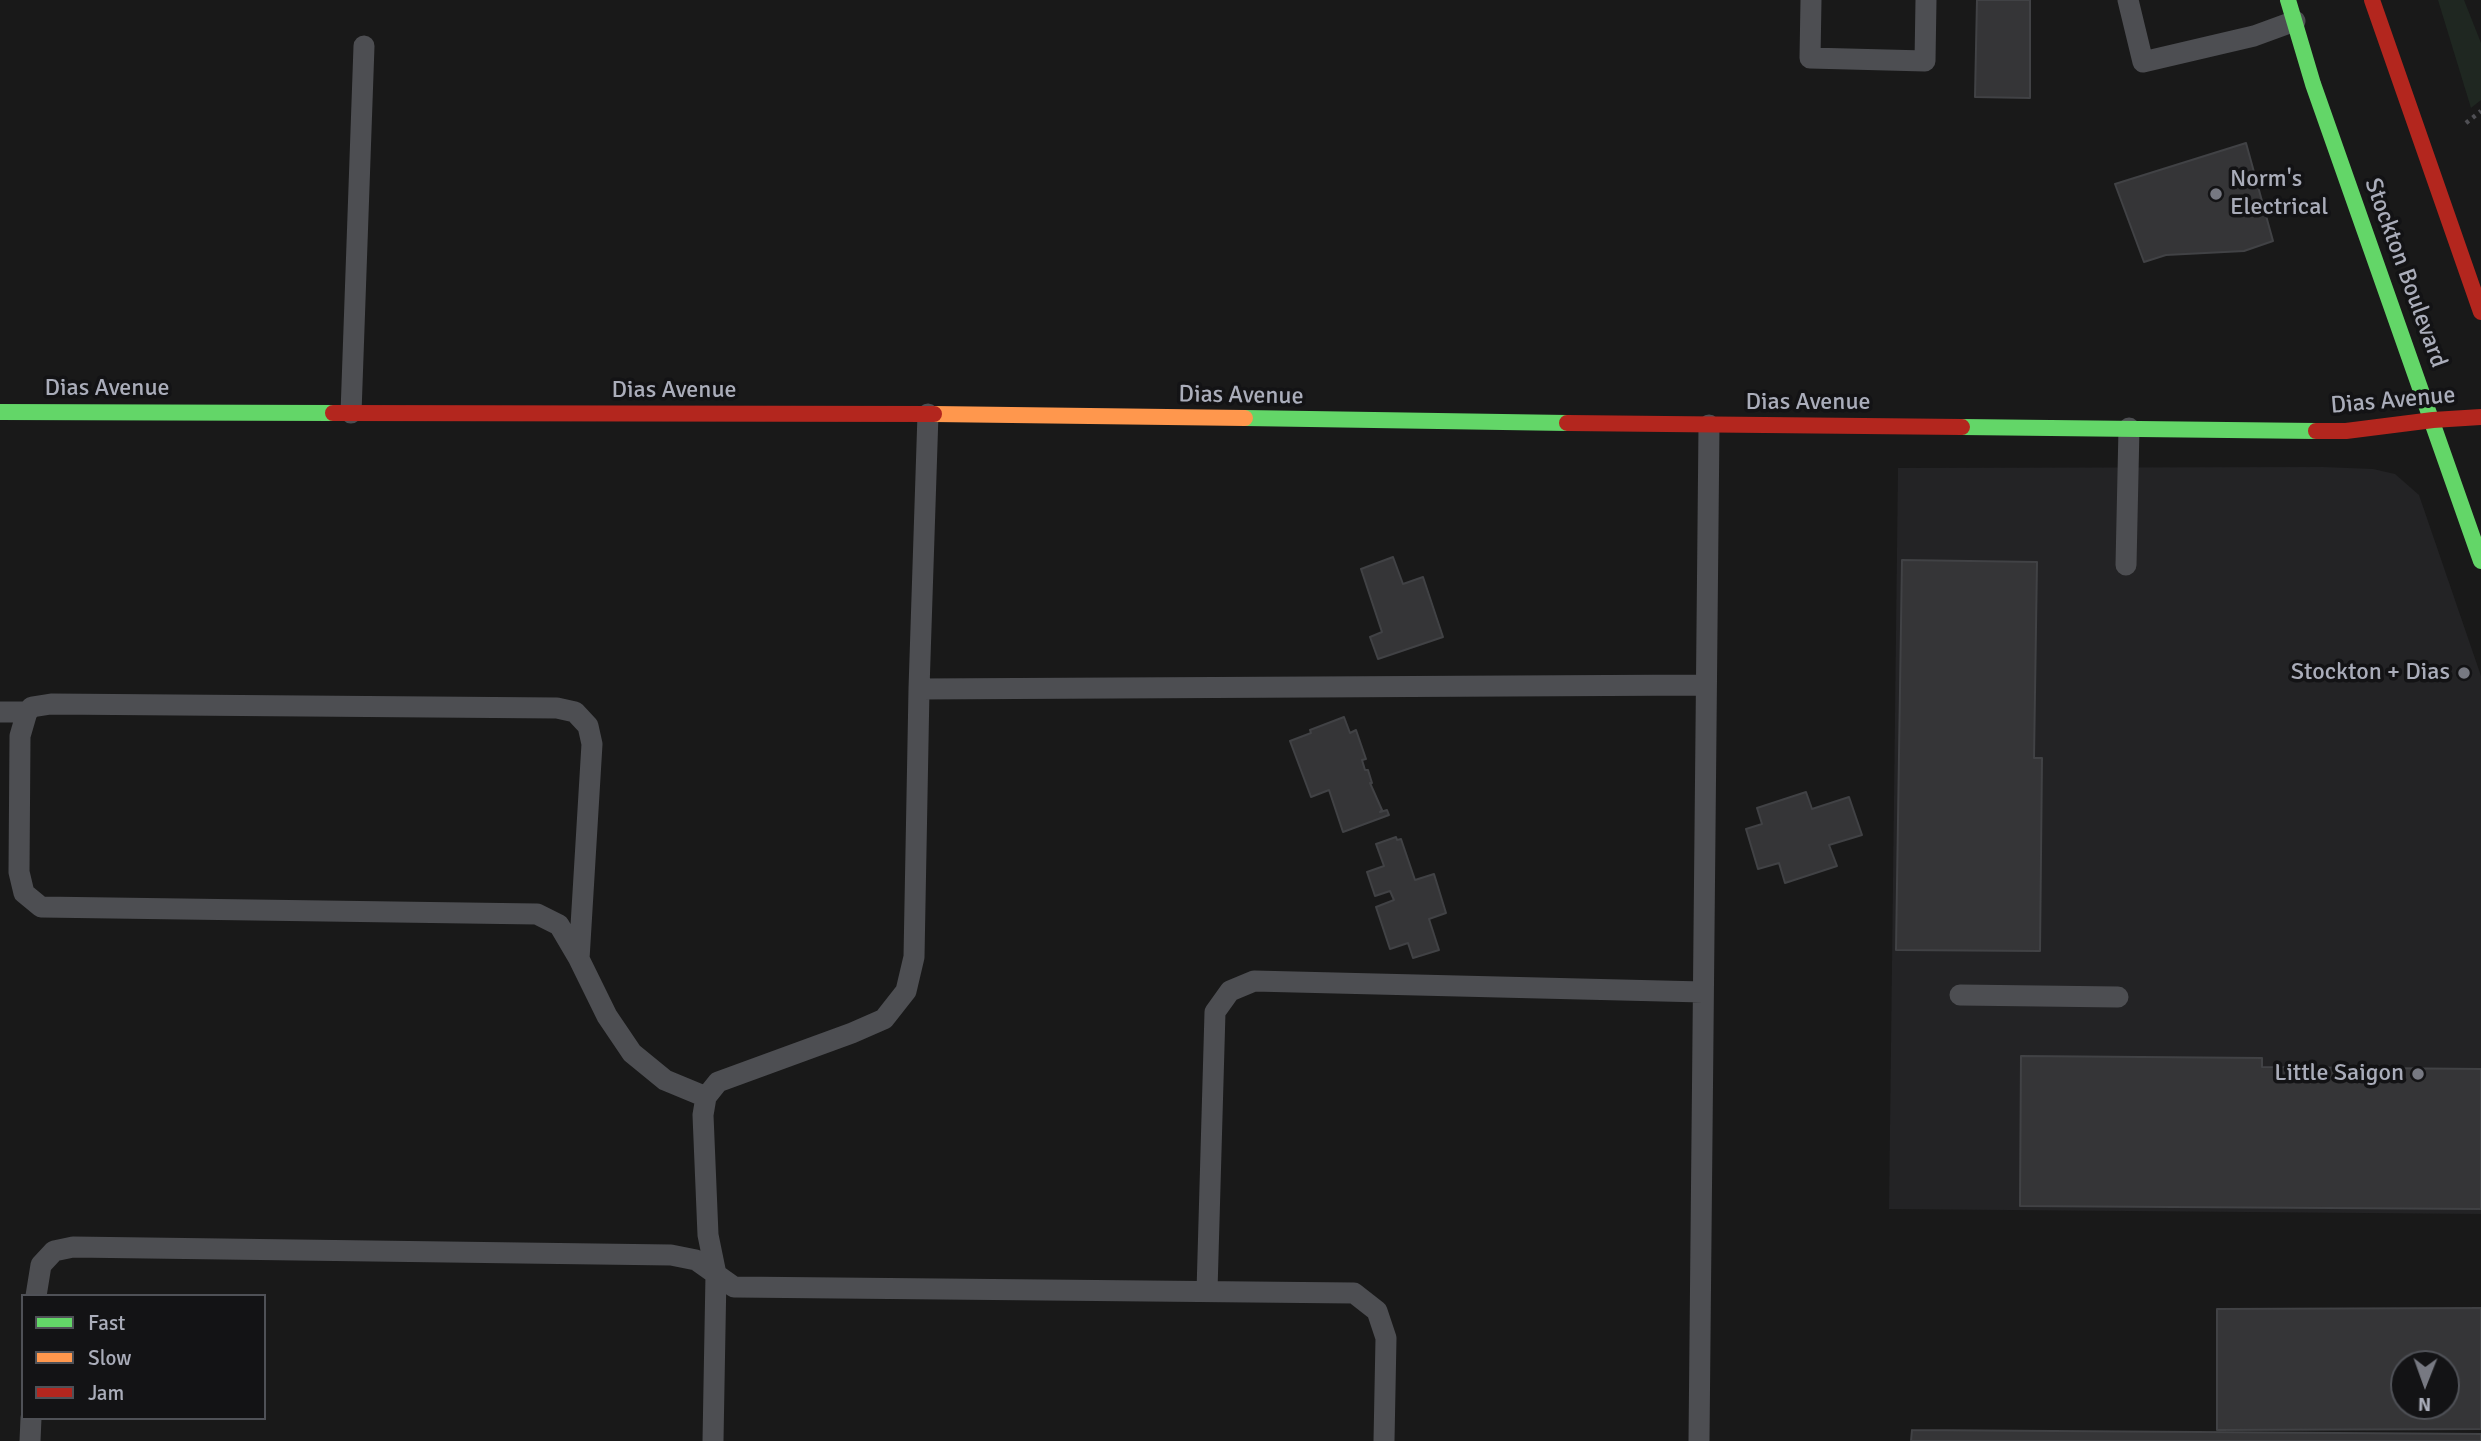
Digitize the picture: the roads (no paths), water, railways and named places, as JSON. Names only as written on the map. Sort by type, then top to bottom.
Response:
[{"type":"street","name":"Stockton Boulevard","points":[[2288,0],[2313,83],[2481,561]]},
{"type":"street","points":[[2372,0],[2481,312]]},
{"type":"street","name":"Dias Avenue","points":[[0,412],[928,414],[2346,431],[2481,417]]},
{"type":"lane","points":[[1811,0],[1810,58],[1925,61],[1926,0]]},
{"type":"lane","points":[[2128,0],[2143,62],[2254,36],[2295,21]]},
{"type":"lane","points":[[351,413],[363,46]]},
{"type":"lane","points":[[713,1441],[716,1274],[708,1235],[703,1115],[706,1097],[718,1082],[884,1019],[906,991],[914,957],[928,414]]},
{"type":"lane","points":[[1699,1441],[1709,425]]},
{"type":"lane","points":[[2126,565],[2129,428]]},
{"type":"lane","points":[[919,689],[1706,685]]},
{"type":"lane","points":[[579,959],[592,744],[588,726],[575,712],[557,708],[51,704],[32,707],[27,712],[20,736],[19,872],[24,893],[41,907],[537,914],[559,925],[607,1016],[632,1053],[665,1080],[706,1097]]},
{"type":"lane","points":[[0,712],[27,712]]},
{"type":"lane","points":[[1207,1291],[1215,1012],[1230,991],[1254,981],[1703,992]]},
{"type":"lane","points":[[1960,995],[2118,997]]},
{"type":"lane","points":[[36,1294],[41,1265],[54,1251],[73,1247],[671,1255],[696,1260],[734,1287],[1354,1293],[1377,1311],[1385,1338],[1384,1441]]},
{"type":"lane","points":[[30,1441],[31,1420]]},
{"type":"place","name":"Norm's Electrical","points":[[2216,194]]},
{"type":"place","name":"Stockton + Dias","points":[[2464,673]]},
{"type":"place","name":"Little Saigon","points":[[2418,1074]]}]
